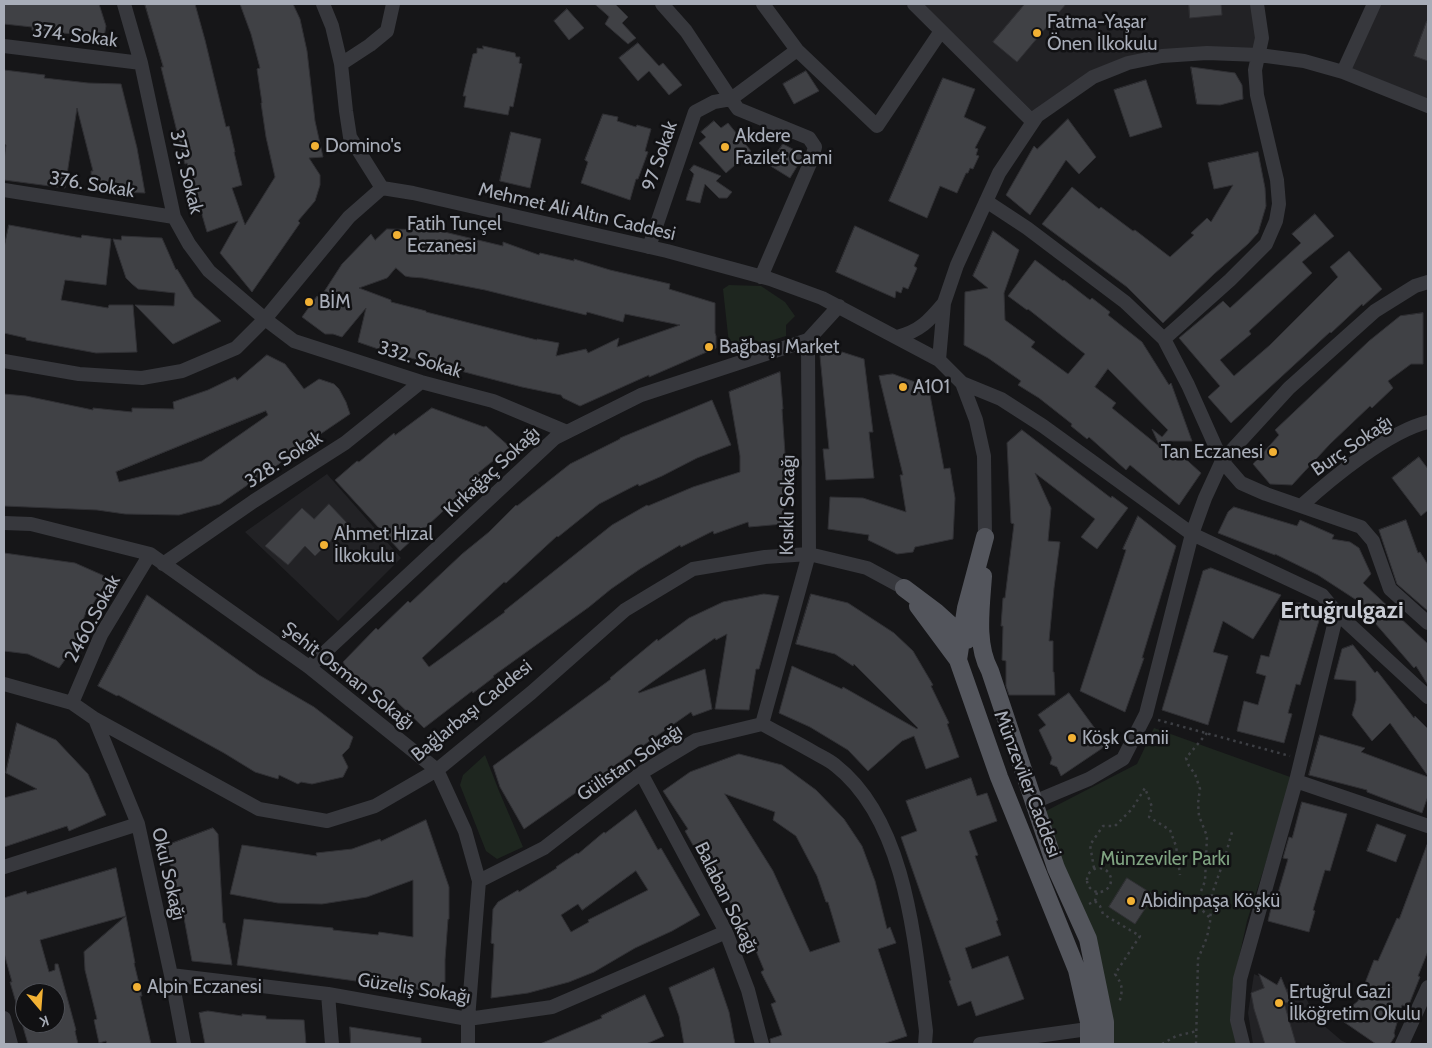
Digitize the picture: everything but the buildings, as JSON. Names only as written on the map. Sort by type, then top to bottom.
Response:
[{"type":"main road","name":"Münzeviler Caddesi","points":[[985,537],[966,608],[958,660],[999,777],[1077,970],[1089,1022],[1089,1036]]},
{"type":"main road","name":"Münzeviler Caddesi","points":[[985,537],[980,622],[984,660],[990,671],[1056,868],[1088,939],[1105,1022],[1105,1044]]},
{"type":"main road","name":"Bağlarbaşı Caddesi","points":[[904,588],[962,634],[984,660]]},
{"type":"main road","name":"Bağlarbaşı Caddesi","points":[[904,588],[958,660]]},
{"type":"main road","points":[[936,612],[955,614],[966,608]]},
{"type":"main road","points":[[958,660],[984,660]]},
{"type":"street","name":"373. Sokak","points":[[124,4],[141,62],[174,217],[189,244],[209,271],[265,319]]},
{"type":"street","points":[[4,361],[80,374],[142,378],[182,371],[236,348],[265,319],[349,217],[382,188],[350,137],[341,64],[332,26],[323,4]]},
{"type":"street","points":[[341,64],[387,31],[393,4]]},
{"type":"street","points":[[662,4],[686,31],[738,109],[809,138],[815,148],[761,277]]},
{"type":"street","points":[[763,4],[797,50],[877,126],[942,31]]},
{"type":"street","points":[[914,4],[1033,122]]},
{"type":"street","points":[[1164,339],[1230,280],[1266,244],[1276,221],[1279,204],[1277,180],[1257,95],[1254,70],[1262,38],[1257,4]]},
{"type":"street","points":[[1342,72],[1374,4]]},
{"type":"street","name":"374. Sokak","points":[[4,46],[141,62]]},
{"type":"street","points":[[731,99],[797,50]]},
{"type":"street","points":[[939,360],[944,303],[957,265],[999,173],[1037,116],[1093,77],[1128,63],[1162,56],[1207,53],[1259,55],[1304,61],[1342,72],[1428,106]]},
{"type":"street","name":"97 Sokak","points":[[649,247],[695,112],[714,102],[731,99]]},
{"type":"street","name":"Mehmet Ali Altın Caddesi","points":[[382,188],[413,193],[649,247],[761,277],[822,298],[939,360]]},
{"type":"street","name":"376. Sokak","points":[[4,190],[174,217]]},
{"type":"street","points":[[986,201],[1027,228],[1125,302],[1164,339],[1188,385],[1222,461],[1241,483],[1266,494],[1361,527],[1373,540],[1390,589],[1428,623]]},
{"type":"street","points":[[1034,802],[1089,779],[1123,759],[1146,714],[1192,534],[1205,498],[1222,461],[1289,388],[1375,311],[1415,286],[1428,282]]},
{"type":"street","points":[[897,337],[912,333],[926,324],[944,303]]},
{"type":"street","name":"Kırkağaç Sokağı","points":[[309,667],[555,438],[641,395],[808,340],[839,306]]},
{"type":"street","name":"332. Sokak","points":[[265,319],[294,341],[421,382],[493,401],[567,432]]},
{"type":"street","name":"Kısıklı Sokağı","points":[[762,724],[809,554],[808,340]]},
{"type":"street","name":"Münzeviler Caddesi","points":[[939,360],[962,382],[976,420],[984,456],[985,537]]},
{"type":"street","name":"328. Sokak","points":[[163,564],[345,443],[421,382]]},
{"type":"street","points":[[962,382],[1001,399],[1043,426],[1192,534],[1322,595],[1337,613],[1428,696]]},
{"type":"street","name":"Burç Sokağı","points":[[1301,506],[1325,484],[1389,439],[1428,422]]},
{"type":"street","name":"Şehit Osman Sokağı","points":[[4,523],[32,524],[150,554],[309,667],[437,770],[465,831],[479,881],[468,1020],[468,1044]]},
{"type":"street","name":"2460.Sokak","points":[[72,703],[101,635],[150,554]]},
{"type":"street","name":"Bağlarbaşı Caddesi","points":[[4,684],[72,703],[95,719],[260,809],[326,821],[375,806],[437,770],[531,692],[625,610],[693,569],[765,557],[809,554],[867,568],[904,588]]},
{"type":"street","points":[[1243,1044],[1237,1020],[1240,979],[1296,781],[1337,613]]},
{"type":"street","name":"Okul Sokağı","points":[[95,719],[138,824],[184,1044]]},
{"type":"street","points":[[762,724],[835,764],[862,792],[890,841],[902,875],[916,949],[926,1032],[925,1044]]},
{"type":"street","name":"Gülistan Sokağı","points":[[479,881],[544,848],[641,773],[696,740],[762,724]]},
{"type":"street","name":"Balaban Sokağı","points":[[641,773],[726,932],[748,990],[762,1044]]},
{"type":"street","points":[[1296,781],[1428,826]]},
{"type":"street","points":[[4,867],[138,824]]},
{"type":"street","name":"Güzeliş Sokağı","points":[[171,975],[328,994],[468,1020],[552,1007],[726,932]]},
{"type":"street","points":[[1402,1044],[1428,987]]},
{"type":"street","points":[[328,994],[332,1044]]},
{"type":"street","points":[[4,1018],[11,1044]]},
{"type":"street","points":[[980,1044],[1089,1036]]},
{"type":"path","points":[[1146,714],[1160,720],[1301,759]]},
{"type":"path","points":[[1207,733],[1186,758],[1195,774],[1200,789],[1199,816],[1207,836],[1205,881],[1196,904],[1211,919]]},
{"type":"path","points":[[1094,868],[1090,845],[1103,826],[1115,826],[1121,821],[1132,809],[1145,788],[1152,807],[1149,817],[1170,830],[1176,846],[1180,875]]},
{"type":"path","points":[[1196,1044],[1198,959],[1207,937],[1211,919],[1212,894],[1232,832]]},
{"type":"path","points":[[1094,868],[1104,868],[1110,875],[1110,884],[1104,891],[1094,891],[1087,884],[1087,875],[1094,868]]},
{"type":"path","points":[[1095,901],[1100,906],[1102,914],[1140,936],[1115,974],[1122,984],[1123,992],[1119,1002]]},
{"type":"path","points":[[1162,1044],[1176,1036],[1197,1031]]},
{"type":"shaded area","name":"Fatma-Yaşar Önen İlkokulu","points":[[922,4],[1256,4],[1259,55],[1128,63],[1037,116]]},
{"type":"shaded area","points":[[1374,4],[1428,4],[1428,106],[1343,72]]},
{"type":"shaded area","name":"Ahmet Hızal İlkokulu","points":[[327,474],[401,558],[338,621],[245,532]]},
{"type":"shaded area","name":"Ertuğrul Gazi İlköğretim Okulu","points":[[1254,974],[1285,988],[1304,993],[1315,1018],[1342,1041],[1349,1044],[1253,1044],[1248,1013]]},
{"type":"green space","points":[[729,285],[761,286],[785,302],[795,316],[786,325],[786,336],[730,353],[723,289]]},
{"type":"green space","name":"Münzeviler Parkı","points":[[1154,728],[1293,778],[1247,921],[1232,990],[1233,1025],[1237,1044],[1108,1044],[1109,1019],[1040,814],[1137,764]]},
{"type":"green space","points":[[485,755],[523,847],[497,859],[486,851],[460,785],[463,775]]},
{"type":"place","name":"Fatma-Yaşar Önen İlkokulu","points":[[1037,33]]},
{"type":"place","name":"Domino's","points":[[315,146]]},
{"type":"place","name":"Akdere Fazilet Cami","points":[[725,147]]},
{"type":"place","name":"Fatih Tunçel Eczanesi","points":[[397,235]]},
{"type":"place","name":"BİM","points":[[309,302]]},
{"type":"place","name":"Bağbaşı Market","points":[[709,347]]},
{"type":"place","name":"A101","points":[[903,387]]},
{"type":"place","name":"Tan Eczanesi","points":[[1273,452]]},
{"type":"place","name":"Ahmet Hızal İlkokulu","points":[[324,545]]},
{"type":"place","name":"Köşk Camii","points":[[1072,738]]},
{"type":"place","name":"Abidinpaşa Köşkü","points":[[1131,901]]},
{"type":"place","name":"Alpin Eczanesi","points":[[137,987]]},
{"type":"place","name":"Ertuğrul Gazi İlköğretim Okulu","points":[[1279,1003]]},
{"type":"district","name":"Ertuğrulgazi","points":[[1342,611]]}]
